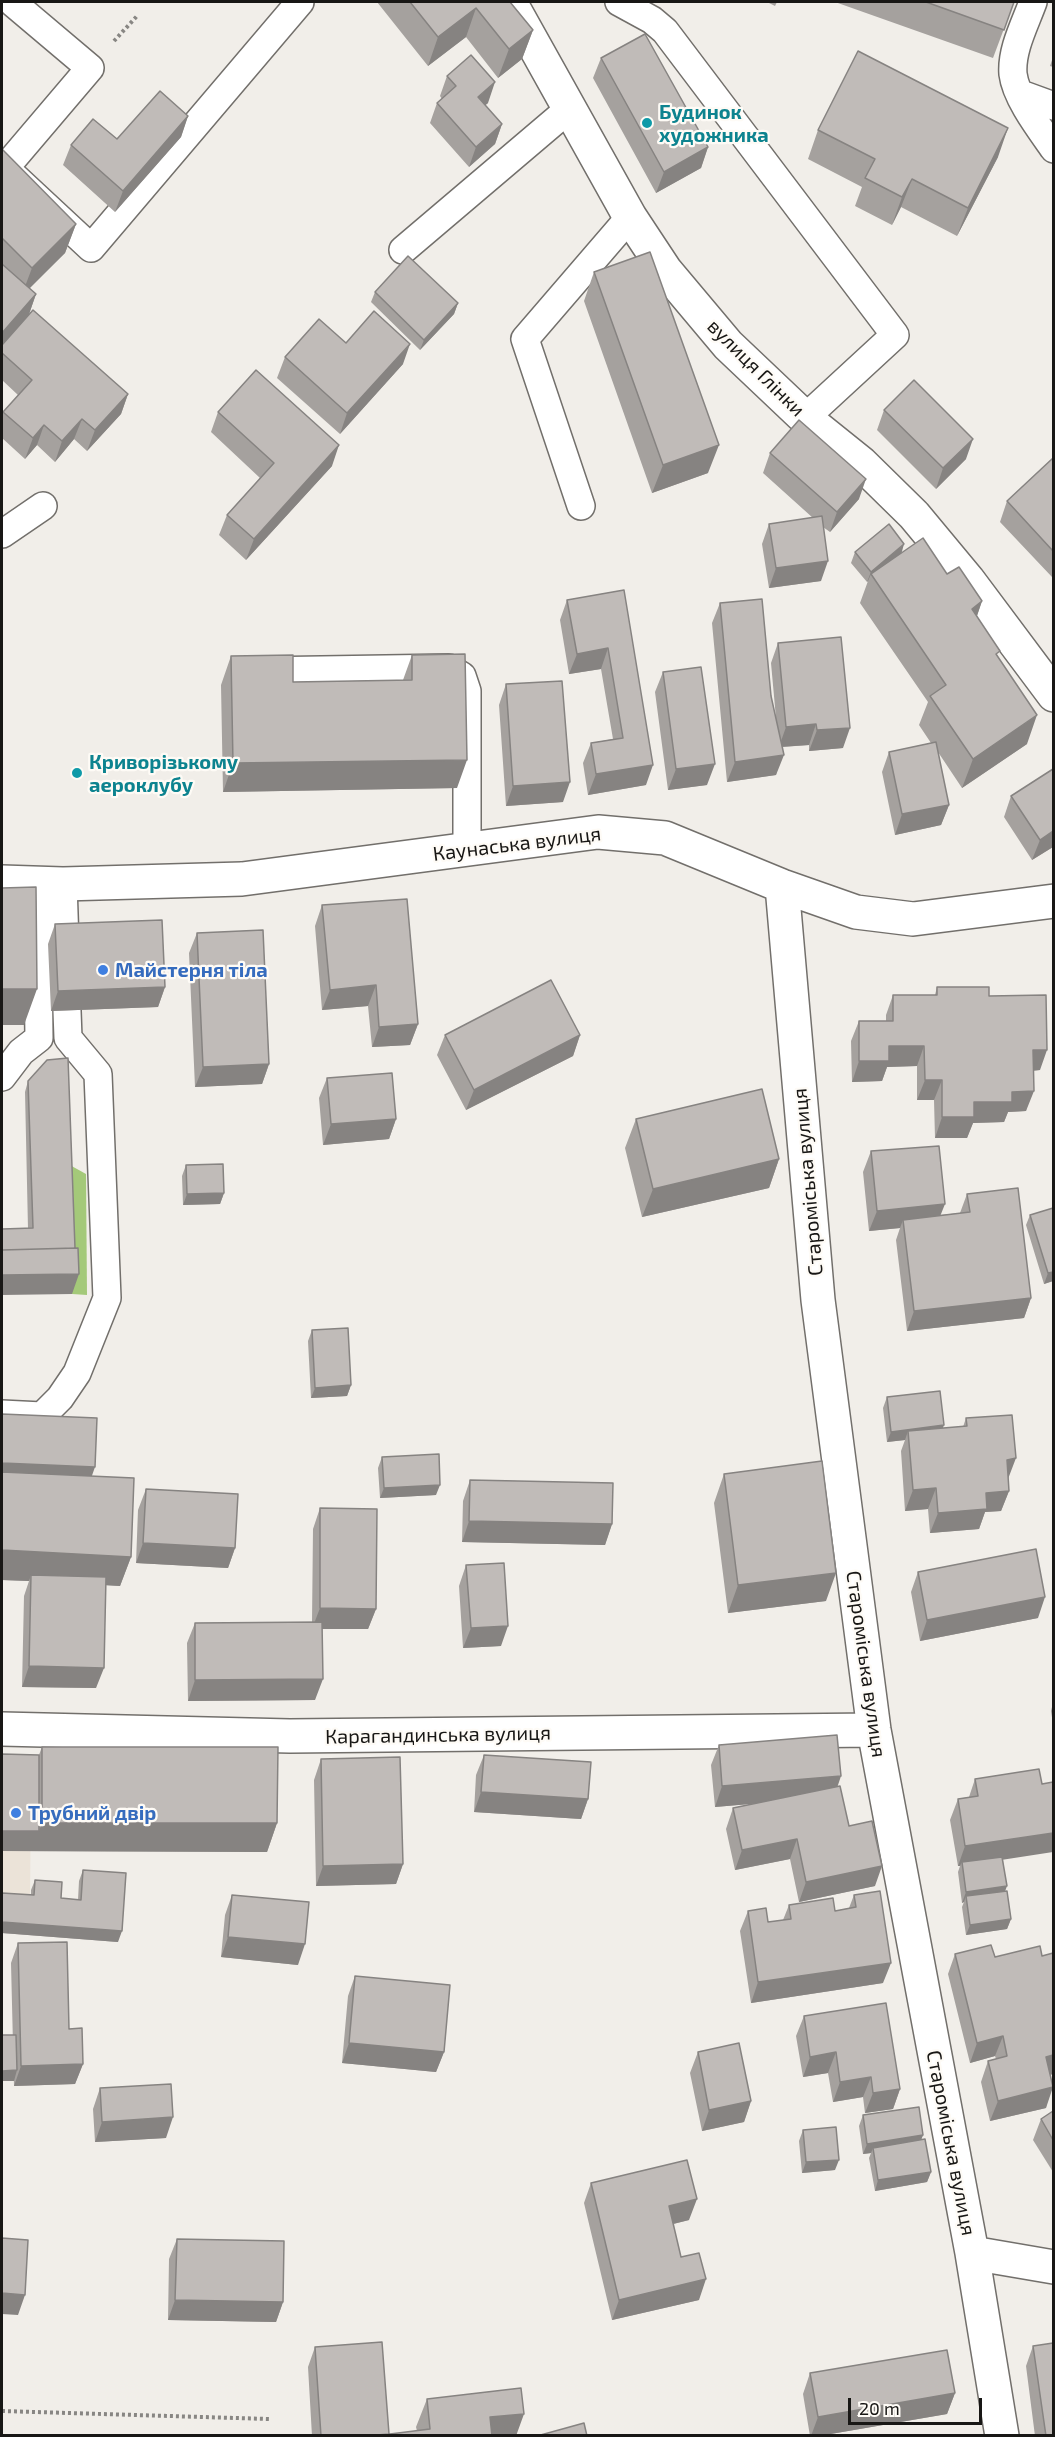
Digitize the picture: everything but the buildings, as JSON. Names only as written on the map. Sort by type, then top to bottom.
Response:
[{"type":"street","name":"вулиця Глінки","points":[[510,2],[630,217],[665,270],[728,345],[805,418],[861,463],[914,515],[968,580],[1053,695]]},
{"type":"street","name":"Каунаська вулиця","points":[[2,882],[242,879],[598,832],[665,838],[782,886],[856,912],[913,919],[1053,901]]},
{"type":"street","name":"Староміська вулиця","points":[[782,886],[818,1300],[874,1730],[972,2253],[1002,2436]]},
{"type":"street","name":"Карагандинська вулиця","points":[[2,1729],[290,1736],[874,1730]]},
{"type":"street","points":[[972,2253],[1053,2267]]},
{"type":"lane","points":[[15,2],[90,68],[5,168],[91,248],[300,2]]},
{"type":"lane","points":[[619,2],[652,20],[665,31],[895,335],[805,418]]},
{"type":"lane","points":[[1033,2],[1015,56],[1013,76],[1025,105],[1053,149]]},
{"type":"lane","points":[[1020,94],[1053,106]]},
{"type":"lane","points":[[404,250],[569,109]]},
{"type":"lane","points":[[581,506],[525,339],[630,217]]},
{"type":"lane","points":[[2,534],[43,506]]},
{"type":"lane","points":[[235,671],[449,669],[462,676],[467,691],[467,849]]},
{"type":"lane","points":[[50,883],[65,943]]},
{"type":"lane","points":[[2,1077],[21,1052],[39,1038],[50,883]]},
{"type":"lane","points":[[2,1414],[42,1416],[60,1398],[77,1373],[107,1298],[98,1074],[68,1038],[67,1011]]},
{"type":"path","points":[[2,2411],[269,2419]]},
{"type":"shaded area","name":"Трубний двір","points":[[2,1775],[31,1775],[30,1906],[2,1904]]},
{"type":"green space","points":[[68,1164],[86,1174],[87,1295],[72,1294]]},
{"type":"place","name":"Будинок художника","points":[[647,123]]},
{"type":"place","name":"Криворізькому аероклубу","points":[[77,773]]},
{"type":"place","name":"Майстерня тіла","points":[[103,970]]},
{"type":"place","name":"Трубний двір","points":[[16,1813]]}]
